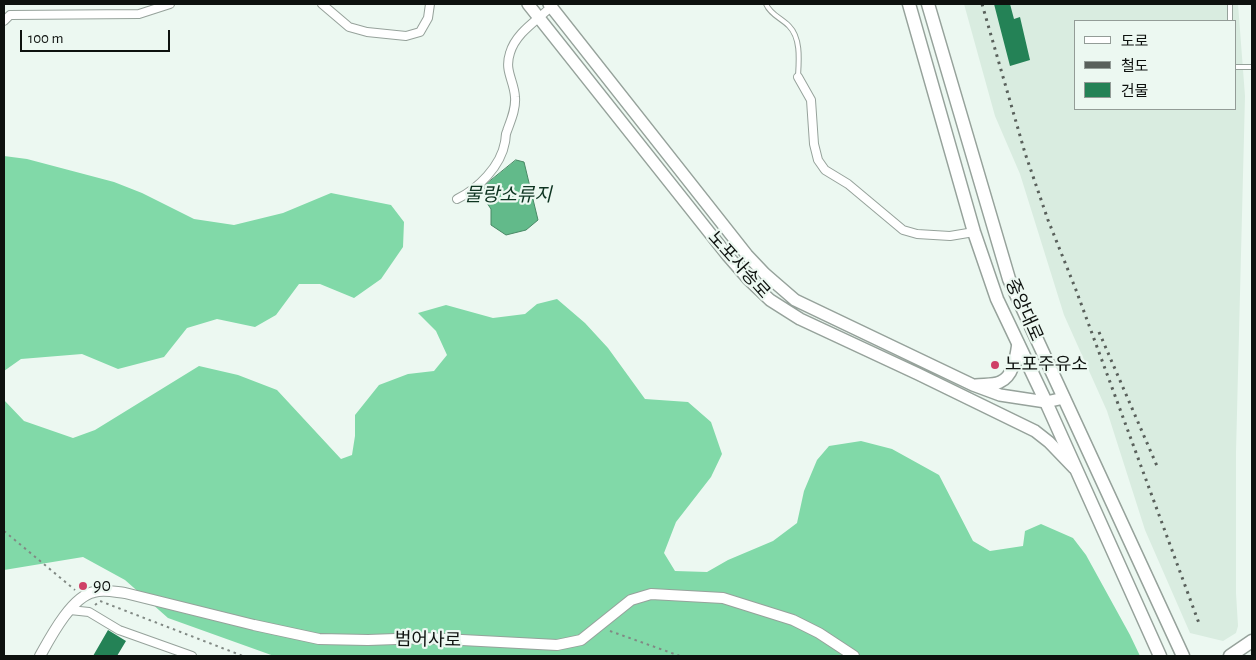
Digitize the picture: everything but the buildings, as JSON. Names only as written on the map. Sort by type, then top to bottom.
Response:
[{"type":"main road","name":"노포사송로","points":[[528,4],[728,256],[770,300],[800,319],[1034,430],[1049,442],[1074,468]]},
{"type":"main road","name":"중앙대로","points":[[909,4],[974,232],[997,299],[1046,402],[1160,656]]},
{"type":"main road","name":"중앙대로","points":[[928,4],[1010,279],[1182,656]]},
{"type":"main road","name":"노포사송로","points":[[552,5],[747,255],[765,274],[795,300],[973,385],[1000,395],[1046,402],[1064,398]]},
{"type":"main road","points":[[973,385],[1000,382],[1007,376],[1014,363],[1018,343]]},
{"type":"main road","points":[[1230,656],[1252,641]]},
{"type":"street","points":[[4,21],[7,14],[139,14],[170,4]]},
{"type":"street","points":[[322,4],[348,27],[367,32],[406,36],[420,32],[428,18],[430,4]]},
{"type":"street","points":[[457,199],[485,177],[494,167],[501,154],[516,99],[507,65],[510,51],[522,33],[552,5]]},
{"type":"street","points":[[798,78],[812,100],[814,144],[818,160],[825,170],[848,184],[904,230],[917,234],[950,236],[974,232]]},
{"type":"street","name":"범어사로","points":[[82,597],[92,592],[125,593],[318,639],[424,638],[557,645],[581,640],[631,600],[651,594],[723,598],[793,620],[820,633],[854,656]]},
{"type":"street","points":[[40,656],[58,626],[82,597]]},
{"type":"street","points":[[70,610],[89,612],[119,630],[192,656]]},
{"type":"lane","points":[[766,4],[773,13],[790,26],[795,36],[799,55],[798,78]]},
{"type":"lane","points":[[1230,4],[1230,20]]},
{"type":"lane","points":[[1236,67],[1252,67]]},
{"type":"path","points":[[4,531],[82,597]]},
{"type":"path","points":[[89,612],[91,608],[100,602],[243,656]]},
{"type":"path","points":[[598,627],[680,656]]},
{"type":"shaded area","points":[[964,4],[1238,4],[1245,96],[1236,452],[1236,593],[1238,626],[1236,633],[1223,641],[1190,633],[1145,530],[1107,411],[1064,315],[1020,174],[995,116]]},
{"type":"shaded area","points":[[4,156],[27,159],[114,182],[142,193],[194,219],[234,225],[283,213],[331,193],[391,205],[404,222],[403,247],[381,279],[354,298],[320,284],[299,284],[276,315],[255,327],[217,319],[187,328],[164,357],[118,369],[82,354],[21,359],[4,371]]},
{"type":"shaded area","points":[[557,299],[585,323],[608,348],[645,399],[688,402],[711,422],[722,454],[711,477],[676,522],[664,553],[675,571],[707,572],[728,560],[773,541],[797,523],[804,491],[817,460],[829,446],[861,441],[892,449],[939,475],[973,541],[990,551],[1023,546],[1025,531],[1041,524],[1073,538],[1086,555],[1140,656],[274,656],[168,618],[125,580],[83,557],[4,570],[4,400],[24,421],[73,438],[95,430],[199,366],[238,375],[277,390],[341,459],[352,455],[355,436],[355,415],[379,385],[408,374],[434,371],[447,355],[436,331],[418,313],[446,305],[493,318],[525,314],[537,304]]},
{"type":"water","name":"물랑소류지","points":[[516,160],[524,162],[538,220],[526,230],[506,235],[491,225],[491,209],[485,200],[484,186]]},
{"type":"railway","points":[[982,4],[1025,153],[1048,220],[1076,290],[1200,626]]},
{"type":"railway","points":[[1099,332],[1157,466]]},
{"type":"place","name":"노포주유소","points":[[995,365]]},
{"type":"place","name":"90","points":[[83,586]]}]
